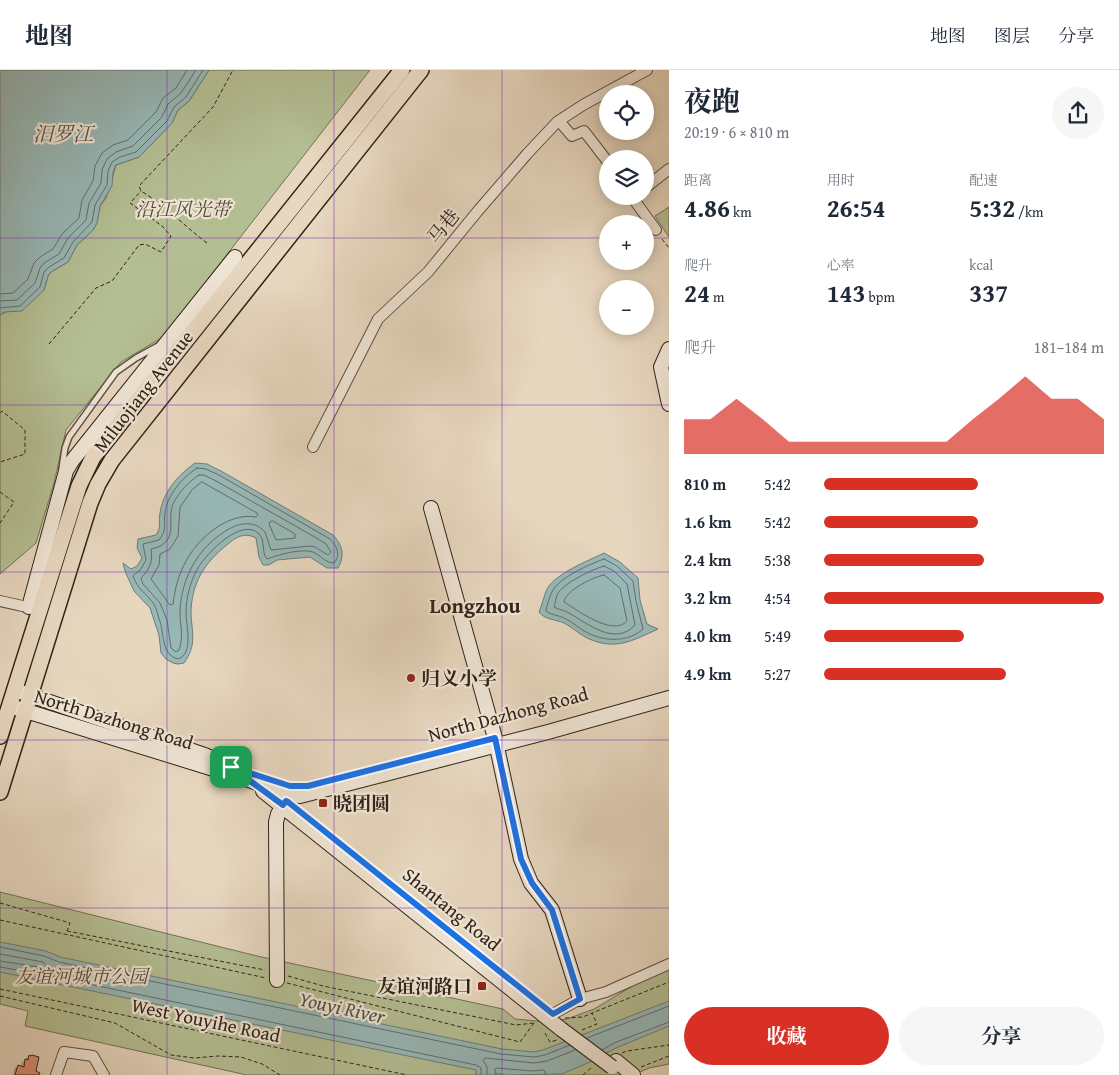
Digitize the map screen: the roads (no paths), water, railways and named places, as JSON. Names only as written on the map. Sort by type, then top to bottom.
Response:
[{"type":"main road","name":"Miluojiang Avenue","points":[[0,736],[15,690],[35,609],[79,486],[93,457],[402,70]]},
{"type":"main road","name":"Miluojiang Avenue","points":[[0,792],[90,503],[98,484],[112,460],[421,70]]},
{"type":"main road","points":[[35,609],[61,485],[66,471],[235,257]]},
{"type":"main road","points":[[669,349],[661,367],[669,404]]},
{"type":"main road","points":[[431,508],[496,741],[521,859],[532,883],[552,910],[580,999]]},
{"type":"main road","name":"North Dazhong Road","points":[[15,690],[205,755],[231,767]]},
{"type":"main road","name":"North Dazhong Road","points":[[248,776],[286,800],[669,690]]},
{"type":"main road","name":"North Dazhong Road","points":[[10,706],[248,776],[290,786],[308,786],[669,698]]},
{"type":"main road","name":"Shantang Road","points":[[231,767],[286,800],[559,1026],[623,1070]]},
{"type":"main road","points":[[277,976],[276,822],[286,800],[295,791],[308,786]]},
{"type":"street","name":"马巷","points":[[314,446],[378,319],[428,272],[514,168],[559,120],[648,70]]},
{"type":"street","points":[[559,120],[572,136],[584,130],[599,150]]},
{"type":"street","points":[[654,181],[669,169]]},
{"type":"street","points":[[639,205],[656,230]]},
{"type":"street","points":[[0,601],[35,609]]},
{"type":"street","points":[[559,1026],[580,999],[606,992],[669,964]]},
{"type":"street","points":[[56,1075],[64,1052],[92,1056],[104,1075]]},
{"type":"lane","points":[[61,485],[65,448],[73,430],[116,372],[136,358],[167,342]]},
{"type":"water","name":"汨罗江","points":[[0,70],[209,70],[189,101],[178,110],[172,123],[139,157],[116,165],[113,172],[112,186],[100,206],[97,223],[93,230],[77,245],[68,262],[51,272],[44,290],[22,311],[4,312],[0,315]]},
{"type":"water","points":[[195,463],[207,464],[221,471],[333,535],[341,547],[342,559],[338,568],[327,568],[310,557],[277,560],[269,565],[263,565],[259,557],[256,538],[244,535],[234,539],[213,558],[201,574],[192,603],[193,633],[191,650],[184,663],[178,664],[166,659],[161,653],[159,635],[150,608],[134,591],[123,563],[131,569],[137,566],[142,558],[137,548],[138,539],[156,535],[164,498],[177,479]]},
{"type":"water","points":[[604,553],[620,562],[638,578],[640,600],[647,624],[658,629],[631,641],[606,644],[587,638],[564,623],[541,615],[539,612],[551,583],[573,568]]},
{"type":"water","points":[[0,942],[46,951],[60,957],[502,1049],[533,1052],[543,1050],[669,1001],[669,1026],[616,1048],[562,1074],[506,1075],[496,1073],[496,1075],[476,1075],[476,1070],[0,972]]},
{"type":"place","name":"归义小学","points":[[411,678]]},
{"type":"place","name":"晓团圆","points":[[323,803]]},
{"type":"place","name":"友谊河路口","points":[[482,986]]},
{"type":"district","name":"Longzhou","points":[[475,605]]},
{"type":"park label","name":"沿江风光带","points":[[183,209]]},
{"type":"park label","name":"友谊河城市公园","points":[[81,976]]},
{"type":"water label","name":"Youyi River","points":[[342,1007]]}]
